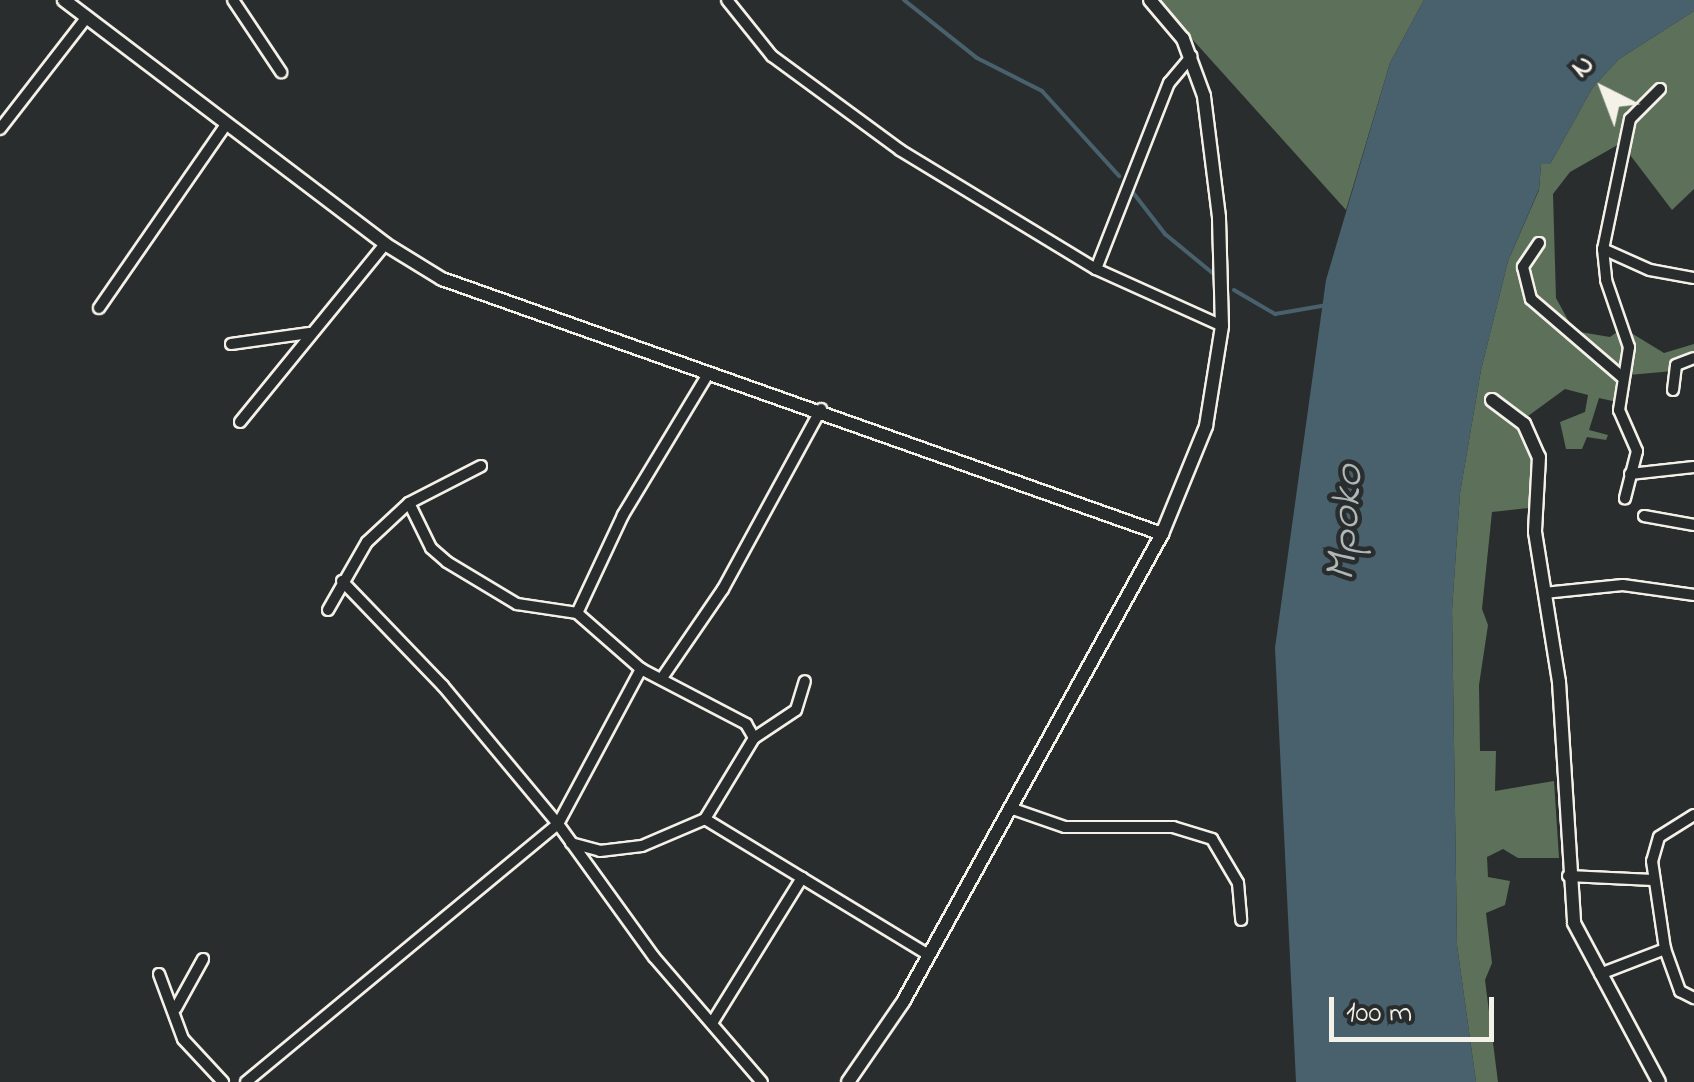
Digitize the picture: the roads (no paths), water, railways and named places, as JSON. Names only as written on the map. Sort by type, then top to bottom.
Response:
[{"type":"street","points":[[233,0],[280,72]]},
{"type":"street","points":[[728,0],[772,56],[830,102],[1096,268],[1175,310],[1222,326]]},
{"type":"street","points":[[848,1082],[929,955],[1162,534],[1206,426],[1222,326],[1220,217],[1204,96],[1192,56],[1150,0]]},
{"type":"street","points":[[71,2],[226,126],[385,244],[442,278],[708,374],[822,409],[1162,534]]},
{"type":"street","points":[[0,129],[87,17]]},
{"type":"street","points":[[1096,268],[1169,84],[1192,56]]},
{"type":"street","points":[[1626,498],[1636,437],[1618,410],[1622,376],[1630,370],[1629,348],[1606,280],[1603,249],[1630,119],[1660,89]]},
{"type":"street","points":[[99,308],[226,126]]},
{"type":"street","points":[[240,422],[385,244]]},
{"type":"street","points":[[1540,244],[1524,267],[1532,299],[1622,376]]},
{"type":"street","points":[[1603,249],[1650,270],[1694,278]]},
{"type":"street","points":[[231,344],[310,332]]},
{"type":"street","points":[[1673,390],[1676,365],[1694,358]]},
{"type":"street","points":[[577,613],[623,516],[708,374]]},
{"type":"street","points":[[1492,400],[1535,440],[1535,532],[1559,682],[1568,876],[1574,923],[1659,1082]]},
{"type":"street","points":[[662,678],[723,590],[822,409]]},
{"type":"street","points":[[328,610],[367,542],[409,503],[481,466]]},
{"type":"street","points":[[1630,474],[1694,467]]},
{"type":"street","points":[[409,503],[431,548],[447,562],[517,604],[577,613],[641,669],[746,724],[754,738]]},
{"type":"street","points":[[1644,516],[1694,525]]},
{"type":"street","points":[[342,580],[443,686],[762,1082]]},
{"type":"street","points":[[1544,593],[1609,585],[1694,596]]},
{"type":"street","points":[[246,1082],[558,824],[641,669]]},
{"type":"street","points":[[571,844],[600,852],[642,846],[706,819],[754,738],[796,710],[805,681]]},
{"type":"street","points":[[1010,808],[1064,827],[1173,827],[1212,838],[1238,883],[1241,920]]},
{"type":"street","points":[[1694,815],[1654,844],[1653,880],[1665,949],[1680,991],[1694,998]]},
{"type":"street","points":[[706,819],[929,955]]},
{"type":"street","points":[[1568,876],[1653,880]]},
{"type":"street","points":[[712,1023],[802,878]]},
{"type":"street","points":[[1600,974],[1665,949]]},
{"type":"street","points":[[176,1008],[203,960]]},
{"type":"street","points":[[159,974],[176,1008],[184,1039],[223,1082]]},
{"type":"water","name":"Mpoko","points":[[1424,0],[1694,0],[1694,11],[1619,59],[1593,87],[1550,164],[1541,164],[1539,189],[1508,261],[1481,370],[1460,493],[1452,610],[1457,945],[1476,1082],[1296,1082],[1275,648],[1326,280],[1390,63]]},
{"type":"waterway","points":[[904,0],[977,58],[1042,91],[1119,176]]},
{"type":"waterway","points":[[1131,190],[1165,234],[1215,275]]},
{"type":"waterway","points":[[1234,290],[1275,314],[1327,305]]}]
